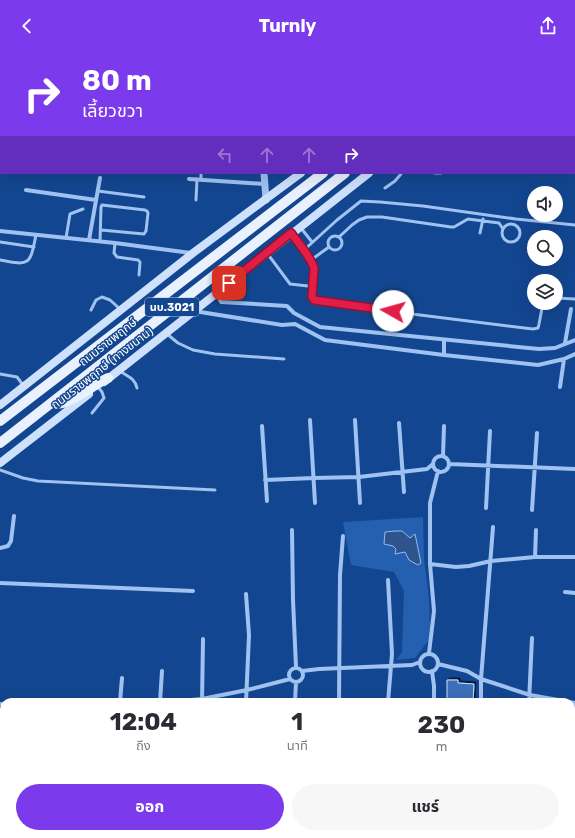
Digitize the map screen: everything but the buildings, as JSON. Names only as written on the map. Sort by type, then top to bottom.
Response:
[{"type":"main road","name":"นบ.3021","points":[[0,405],[193,253],[300,174]]},
{"type":"main road","name":"ถนนราชพฤกษ์","points":[[0,421],[323,174]]},
{"type":"main road","name":"ถนนราชพฤกษ์","points":[[0,443],[344,174]]},
{"type":"main road","name":"ถนนราชพฤกษ์ (ทางขนาน)","points":[[0,463],[368,174]]},
{"type":"main road","points":[[50,403],[62,403],[67,401],[98,382],[108,378]]},
{"type":"street","points":[[264,174],[266,200]]},
{"type":"street","points":[[89,240],[100,178]]},
{"type":"street","points":[[189,179],[264,184]]},
{"type":"street","points":[[26,190],[96,200]]},
{"type":"street","points":[[0,231],[100,241],[193,253]]},
{"type":"street","points":[[217,293],[218,299],[221,302],[287,306],[294,313],[320,327],[539,349],[555,348],[575,340]]},
{"type":"street","points":[[565,343],[571,309]]},
{"type":"street","points":[[194,311],[282,325],[295,324],[326,340],[444,355],[538,365],[564,360],[575,354]]},
{"type":"street","points":[[444,340],[444,355]]},
{"type":"street","points":[[560,387],[564,360]]},
{"type":"street","points":[[310,420],[315,503]]},
{"type":"street","points":[[355,420],[360,503]]},
{"type":"street","points":[[399,423],[404,492]]},
{"type":"street","points":[[262,426],[267,501]]},
{"type":"street","points":[[443,456],[444,426]]},
{"type":"street","points":[[486,508],[490,431]]},
{"type":"street","points":[[532,510],[537,433]]},
{"type":"street","points":[[265,480],[359,477],[427,469],[433,464],[436,458],[443,456]]},
{"type":"street","points":[[443,456],[447,458],[450,464]]},
{"type":"street","points":[[433,464],[438,471]]},
{"type":"street","points":[[450,464],[575,469]]},
{"type":"street","points":[[438,471],[446,471],[450,464]]},
{"type":"street","points":[[429,654],[434,611],[430,564],[430,502],[438,471]]},
{"type":"street","points":[[0,548],[8,546],[11,541],[14,516]]},
{"type":"street","points":[[481,698],[481,679],[493,527]]},
{"type":"street","points":[[292,530],[292,600],[296,667],[302,672],[319,669],[412,666],[420,662],[424,655],[429,654],[432,654],[437,658],[438,664],[435,670],[426,672],[421,668],[420,662]]},
{"type":"street","points":[[535,558],[536,530]]},
{"type":"street","points":[[338,698],[340,575],[343,536]]},
{"type":"street","points":[[430,564],[456,567],[535,558],[575,557]]},
{"type":"street","points":[[388,580],[392,667],[388,698]]},
{"type":"street","points":[[0,583],[193,591]]},
{"type":"street","points":[[565,592],[575,593]]},
{"type":"street","points":[[246,594],[249,635],[246,698]]},
{"type":"street","points":[[530,698],[532,638]]},
{"type":"street","points":[[202,639],[202,698]]},
{"type":"street","points":[[438,664],[467,671],[481,679],[530,695],[547,698]]},
{"type":"street","points":[[290,679],[290,671],[296,667]]},
{"type":"street","points":[[160,698],[162,671]]},
{"type":"street","points":[[432,671],[434,698]]},
{"type":"street","points":[[296,682],[301,679],[302,672]]},
{"type":"street","points":[[120,698],[122,678]]},
{"type":"street","points":[[214,698],[290,679],[291,681],[296,682]]},
{"type":"street","points":[[295,698],[296,682]]},
{"type":"lane","points":[[196,200],[201,174]]},
{"type":"lane","points":[[385,188],[395,181],[401,174]]},
{"type":"lane","points":[[98,191],[144,197]]},
{"type":"lane","points":[[304,250],[337,220],[361,201],[394,203],[575,225]]},
{"type":"lane","points":[[100,241],[102,205],[145,210],[148,213],[146,231],[144,234],[101,230]]},
{"type":"lane","points":[[66,238],[70,214],[83,209]]},
{"type":"lane","points":[[465,212],[465,220]]},
{"type":"lane","points":[[480,232],[483,215]]},
{"type":"lane","points":[[339,237],[355,222],[367,216],[452,227],[465,220],[482,220],[499,223],[503,229]]},
{"type":"lane","points":[[516,219],[516,224],[520,229],[521,234],[518,240],[513,242],[505,240],[502,234],[503,229],[507,224],[516,224]]},
{"type":"lane","points":[[300,226],[312,242]]},
{"type":"lane","points":[[291,233],[311,260],[314,268],[312,297],[316,302],[533,329],[538,328],[542,310]]},
{"type":"lane","points":[[0,260],[23,263],[30,258],[36,235]]},
{"type":"lane","points":[[329,247],[329,239],[333,236],[339,237]]},
{"type":"lane","points":[[329,247],[334,250],[339,249],[342,241],[339,237]]},
{"type":"lane","points":[[0,242],[34,247]]},
{"type":"lane","points":[[115,243],[114,253],[117,257],[138,260],[140,262],[139,275]]},
{"type":"lane","points":[[311,260],[329,247]]},
{"type":"lane","points":[[267,253],[290,284],[308,286]]},
{"type":"lane","points":[[91,310],[96,300],[102,297],[110,300],[121,311]]},
{"type":"lane","points":[[563,298],[575,299]]},
{"type":"lane","points":[[165,333],[178,343],[193,350],[214,354],[284,359]]},
{"type":"lane","points":[[119,369],[124,374],[131,377],[137,388]]},
{"type":"lane","points":[[0,374],[17,377],[24,386]]},
{"type":"lane","points":[[92,412],[104,398],[98,387]]},
{"type":"lane","points":[[0,470],[23,478],[38,481],[215,490]]},
{"type":"shaded area","points":[[423,517],[424,558],[429,599],[430,627],[428,641],[415,658],[396,660],[402,652],[404,591],[394,572],[351,565],[343,522]]},
{"type":"shaded area","points":[[402,531],[410,538],[415,534],[421,563],[418,565],[409,560],[405,552],[395,554],[396,549],[393,546],[384,544],[385,532]]},
{"type":"route","points":[[229,283],[291,233],[311,260],[314,268],[312,297],[316,302],[393,311]]}]
